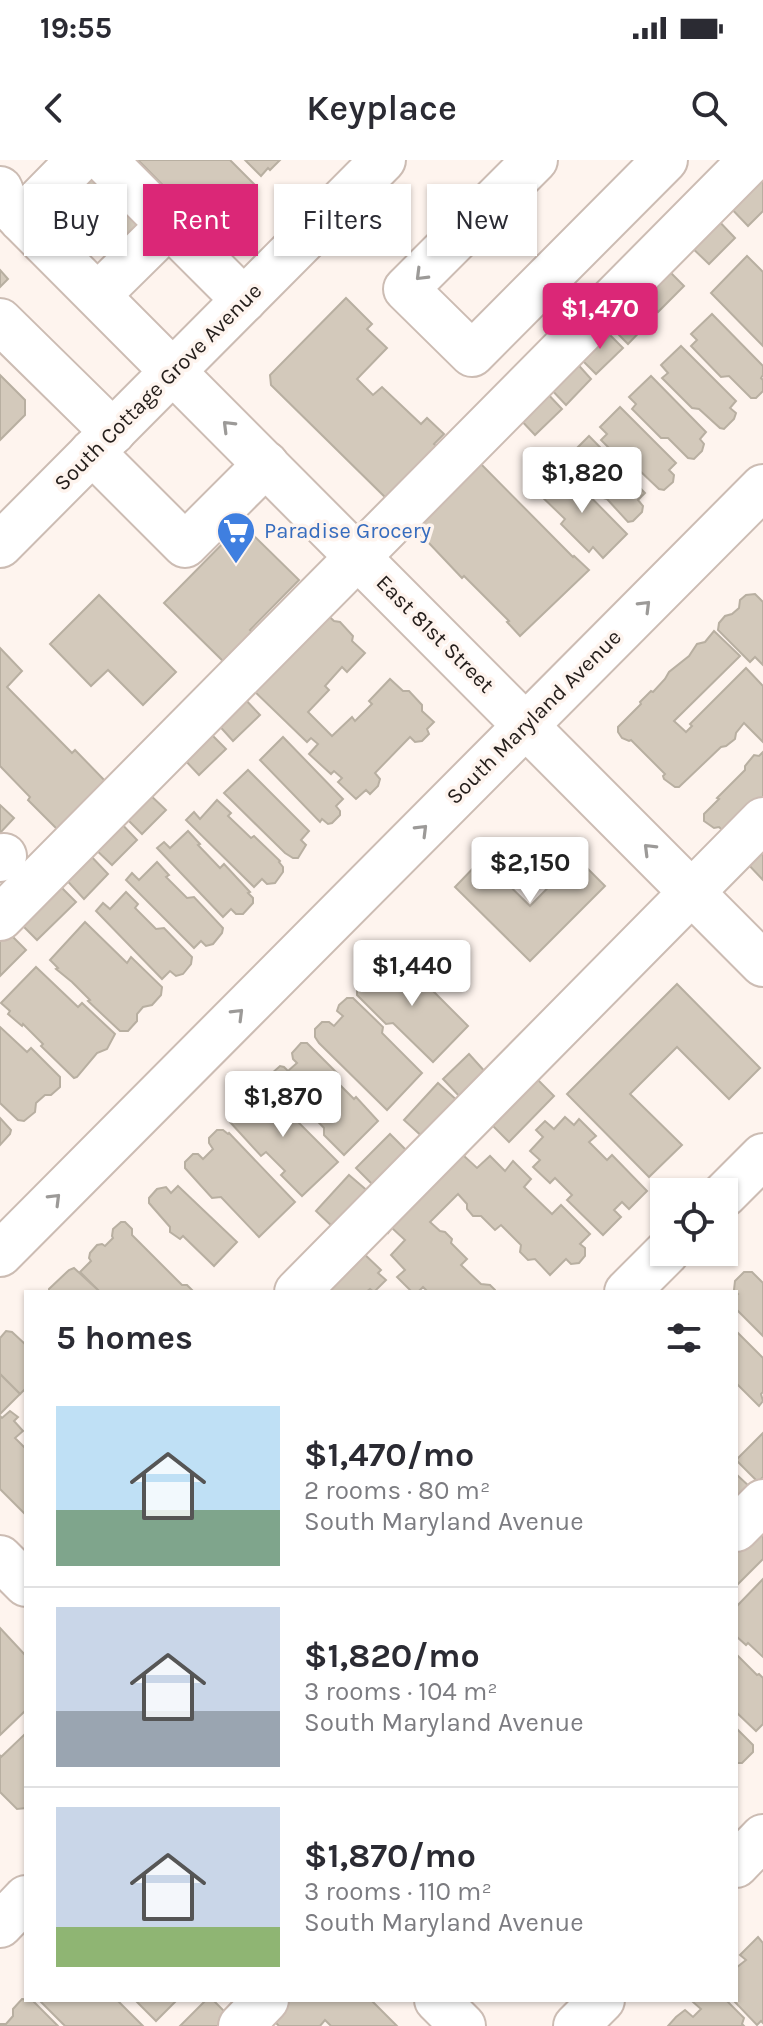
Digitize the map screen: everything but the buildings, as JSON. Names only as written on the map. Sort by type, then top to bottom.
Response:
[{"type":"street","points":[[5,204],[46,160]]},
{"type":"street","points":[[5,204],[79,160]]},
{"type":"street","points":[[104,160],[143,199]]},
{"type":"street","name":"South Cottage Grove Avenue","points":[[0,545],[383,160]]},
{"type":"street","points":[[535,160],[406,289],[472,354],[665,160]]},
{"type":"street","points":[[0,918],[751,160]]},
{"type":"street","name":"East 81st Street","points":[[5,204],[763,964]]},
{"type":"street","points":[[98,295],[143,251]]},
{"type":"street","points":[[200,256],[244,300]]},
{"type":"street","points":[[0,321],[185,545],[266,464]]},
{"type":"street","name":"South Maryland Avenue","points":[[0,1254],[763,487]]},
{"type":"street","points":[[299,1290],[763,820]]},
{"type":"street","points":[[738,1181],[763,1156]]},
{"type":"street","points":[[629,1290],[653,1266]]},
{"type":"street","points":[[738,1527],[763,1502]]},
{"type":"street","points":[[738,1863],[763,1837]]},
{"type":"street","points":[[0,1925],[24,1900]]},
{"type":"street","points":[[241,2026],[264,2002]]},
{"type":"street","points":[[439,2002],[463,2026]]},
{"type":"street","points":[[576,2026],[600,2002]]},
{"type":"place","name":"Paradise Grocery","points":[[236,565]]}]
